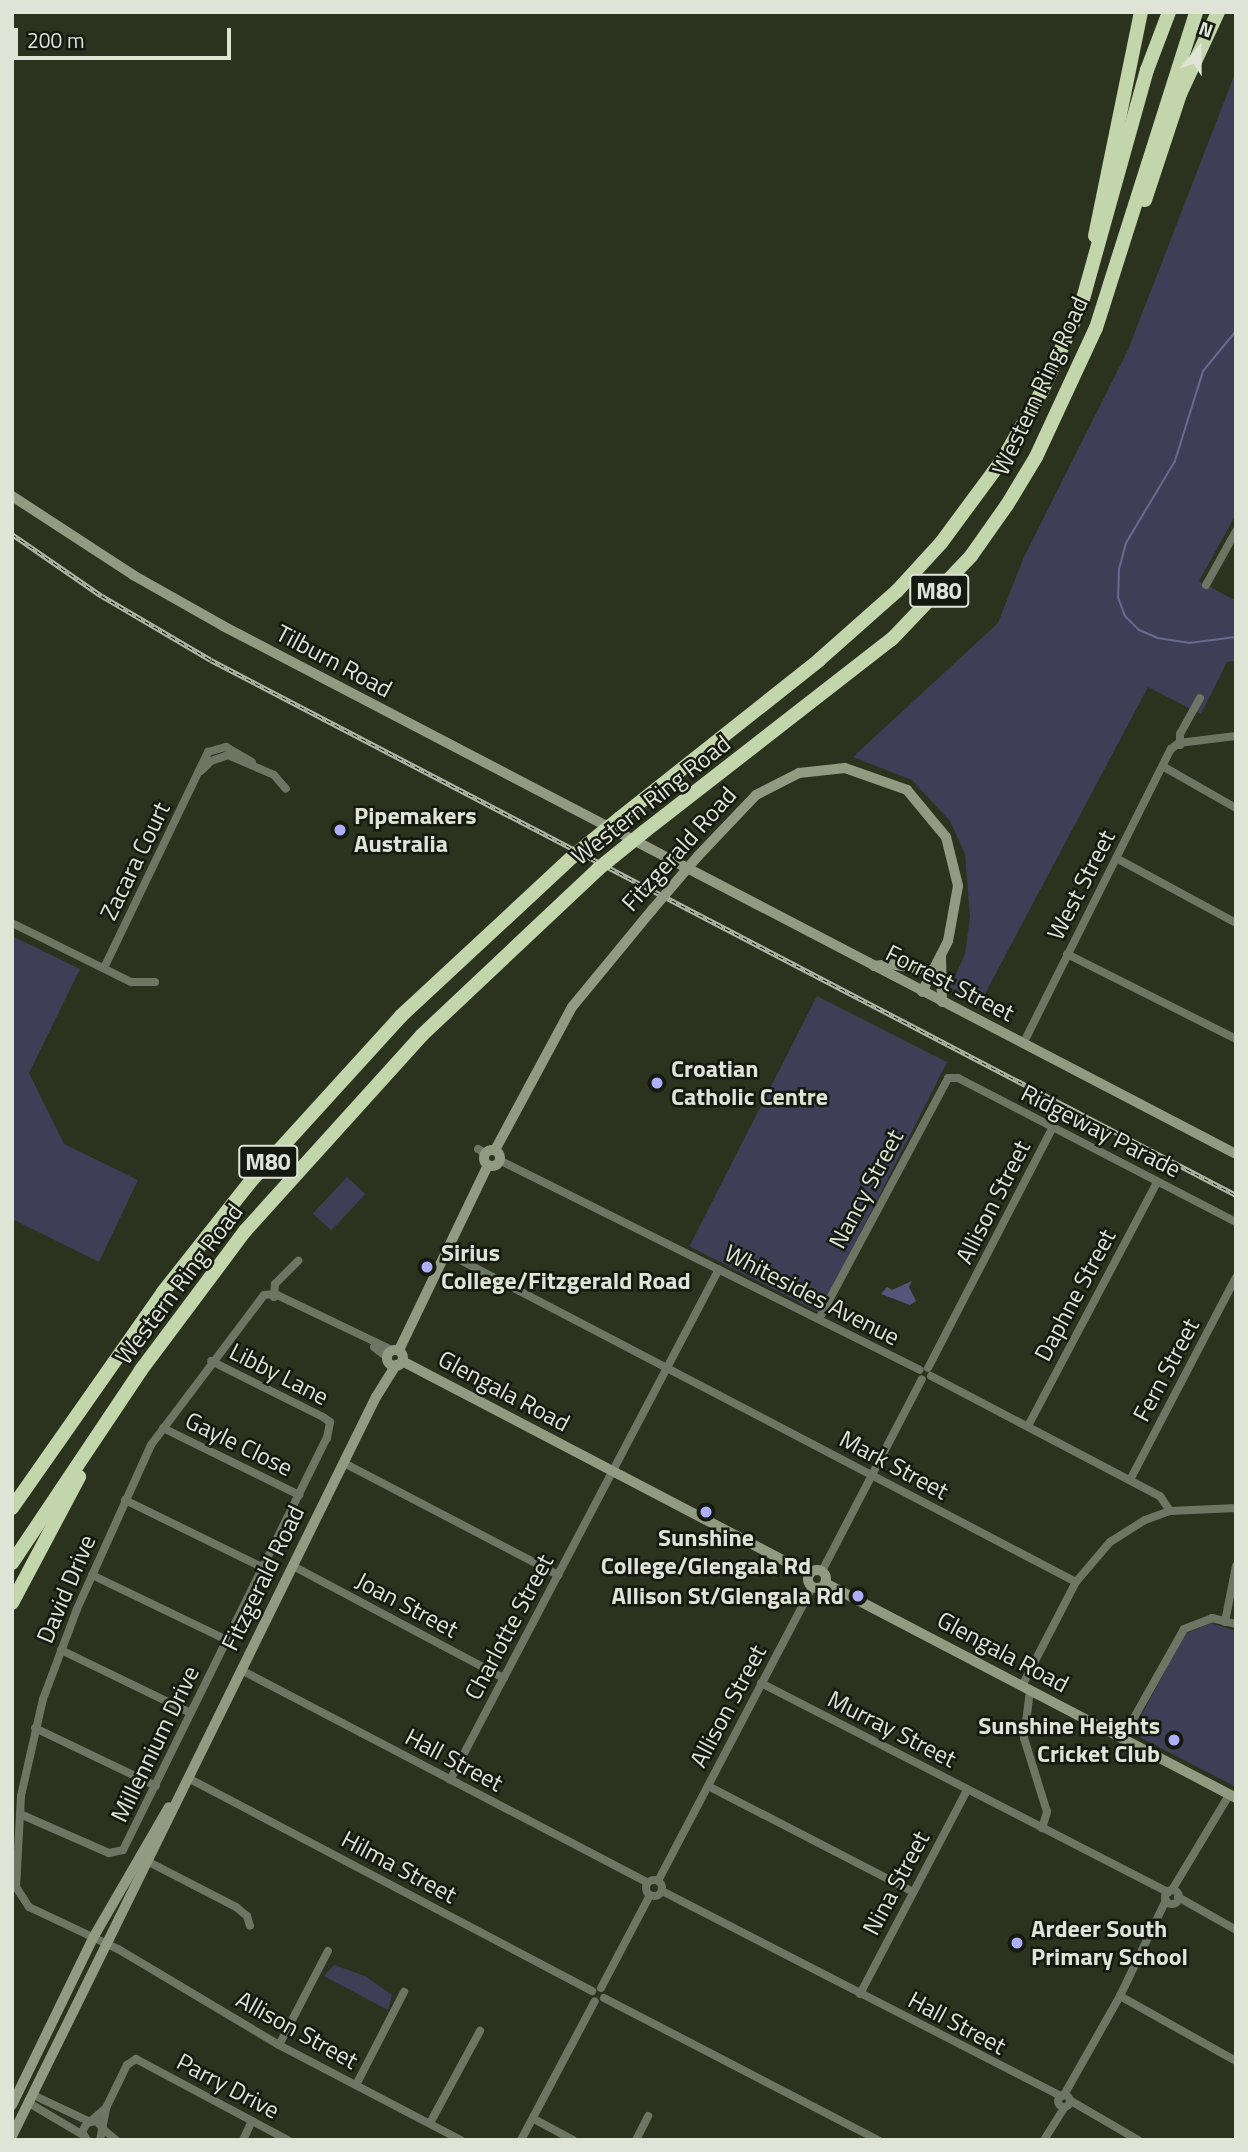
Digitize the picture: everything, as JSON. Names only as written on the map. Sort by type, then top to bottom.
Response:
[{"type":"highway","points":[[1080,306],[1141,12]]},
{"type":"highway","name":"Western Ring Road","points":[[12,1508],[163,1292],[251,1181],[401,1016],[572,857],[859,626],[942,543],[1024,425],[1080,306],[1147,70],[1169,12]]},
{"type":"highway","name":"Western Ring Road","points":[[12,1563],[190,1302],[314,1150],[470,987],[598,869],[883,647],[971,556],[1036,457],[1096,328],[1121,260],[1196,12]]},
{"type":"highway","points":[[1121,260],[1152,183],[1180,94],[1218,12]]},
{"type":"highway","points":[[12,1603],[97,1441]]},
{"type":"street","name":"Tilburn Road","points":[[12,496],[133,575],[223,626],[646,848]]},
{"type":"street","points":[[1206,585],[1236,531]]},
{"type":"street","name":"West Street","points":[[1020,1043],[1163,768],[1180,745],[1180,734],[1200,698]]},
{"type":"street","points":[[1180,745],[1236,736]]},
{"type":"street","name":"Zacara Court","points":[[104,968],[201,771],[219,756],[252,762],[274,775],[286,789]]},
{"type":"street","name":"Fitzgerald Road","points":[[12,2136],[344,1463],[489,1155],[572,1007],[698,856],[756,794],[788,777],[845,768],[886,779],[920,802],[953,851],[957,906],[942,955],[922,992]]},
{"type":"street","points":[[1163,768],[1236,808]]},
{"type":"street","name":"Forrest Street","points":[[646,848],[1236,1154]]},
{"type":"street","points":[[1115,861],[1236,923]]},
{"type":"street","points":[[12,923],[140,985],[155,982]]},
{"type":"street","points":[[1068,951],[1236,1039]]},
{"type":"street","points":[[942,955],[942,1002]]},
{"type":"street","points":[[873,967],[890,964],[933,971]]},
{"type":"street","name":"Ridgeway Parade","points":[[948,1078],[958,1078],[1236,1222]]},
{"type":"street","name":"Nancy Street","points":[[819,1320],[948,1078]]},
{"type":"street","name":"Allison Street","points":[[822,1571],[1053,1127]]},
{"type":"street","name":"Whitesides Avenue","points":[[489,1155],[1028,1426],[1160,1496],[1170,1511]]},
{"type":"street","name":"Daphne Street","points":[[1028,1426],[1157,1182]]},
{"type":"street","name":"Mark Street","points":[[445,1252],[1076,1582]]},
{"type":"street","points":[[298,1261],[280,1280],[275,1296],[394,1358]]},
{"type":"street","name":"Charlotte Street","points":[[450,1780],[719,1269]]},
{"type":"street","name":"Fern Street","points":[[1130,1480],[1236,1277]]},
{"type":"street","name":"David Drive","points":[[118,1949],[29,1907],[19,1897],[20,1814],[35,1728],[61,1650],[92,1574],[125,1500],[163,1428],[255,1306],[275,1296]]},
{"type":"street","name":"Glengala Road","points":[[394,1358],[810,1574]]},
{"type":"street","name":"Libby Lane","points":[[211,1361],[330,1422]]},
{"type":"street","name":"Millennium Drive","points":[[20,1814],[119,1853],[156,1786],[264,1568],[327,1438],[330,1422]]},
{"type":"street","name":"Gayle Close","points":[[163,1428],[299,1495]]},
{"type":"street","points":[[344,1463],[558,1575]]},
{"type":"street","points":[[125,1500],[264,1568]]},
{"type":"street","points":[[1039,1827],[1047,1808],[1024,1738],[1026,1688],[1076,1582],[1110,1542],[1145,1520],[1170,1511],[1236,1508]]},
{"type":"street","name":"Joan Street","points":[[293,1566],[504,1678]]},
{"type":"street","points":[[1122,1739],[1176,1638],[1200,1621],[1230,1624],[1230,1599],[1236,1566]]},
{"type":"street","points":[[822,1571],[825,1583],[813,1586],[810,1574],[822,1571]]},
{"type":"street","points":[[92,1574],[227,1640]]},
{"type":"street","name":"Glengala Road","points":[[825,1583],[1229,1795]]},
{"type":"street","name":"Allison Street","points":[[658,1881],[813,1586]]},
{"type":"street","points":[[61,1650],[191,1713]]},
{"type":"street","name":"Hall Street","points":[[242,1670],[648,1883]]},
{"type":"street","name":"Murray Street","points":[[761,1684],[1236,1930]]},
{"type":"street","points":[[35,1728],[156,1786]]},
{"type":"street","name":"Fitzgerald Road","points":[[16,2096],[93,1938],[131,1869],[188,1778]]},
{"type":"street","name":"Hilma Street","points":[[188,1778],[592,1991]]},
{"type":"street","points":[[708,1786],[914,1892]]},
{"type":"street","name":"Nina Street","points":[[860,1994],[967,1790]]},
{"type":"street","points":[[1044,2140],[1216,1812],[1229,1795]]},
{"type":"street","points":[[131,1869],[140,1860],[150,1860],[236,1908],[247,1916],[250,1926]]},
{"type":"street","points":[[144,1872],[164,1869]]},
{"type":"street","points":[[521,2140],[595,2001],[592,1991],[601,1988],[650,1895],[648,1883],[658,1881],[662,1891],[650,1895]]},
{"type":"street","name":"Hall Street","points":[[662,1891],[1138,2140]]},
{"type":"street","name":"Allison Street","points":[[118,1949],[279,2045],[461,2140]]},
{"type":"street","points":[[279,2045],[328,1951]]},
{"type":"street","points":[[601,1988],[604,1998]]},
{"type":"street","points":[[356,2084],[404,1992]]},
{"type":"street","points":[[595,2001],[604,1998],[878,2140]]},
{"type":"street","points":[[1118,1999],[1236,2061]]},
{"type":"street","points":[[430,2123],[480,2031]]},
{"type":"street","name":"Parry Drive","points":[[106,2108],[122,2077],[133,2063],[150,2067],[288,2140]]},
{"type":"street","points":[[16,2096],[91,2121],[116,2140]]},
{"type":"street","points":[[31,2099],[84,2138],[91,2121],[106,2108]]},
{"type":"street","points":[[100,2140],[106,2108]]},
{"type":"street","points":[[636,2140],[648,2116]]},
{"type":"street","points":[[534,2119],[573,2140]]},
{"type":"street","points":[[243,2140],[253,2121]]},
{"type":"shaded area","points":[[1236,71],[1236,514],[1199,581],[1236,601],[1236,661],[1227,662],[1201,714],[1148,687],[980,1003],[950,988],[965,954],[970,917],[965,854],[950,821],[912,780],[853,757],[998,623],[1024,557],[1128,350]]},
{"type":"shaded area","points":[[12,936],[80,969],[29,1073],[64,1144],[138,1180],[99,1262],[12,1219]]},
{"type":"shaded area","points":[[817,996],[947,1062],[820,1313],[689,1246]]},
{"type":"shaded area","points":[[347,1177],[365,1194],[331,1231],[313,1214]]},
{"type":"shaded area","points":[[912,1281],[909,1287],[916,1301],[910,1305],[881,1294],[887,1287],[892,1290]]},
{"type":"shaded area","points":[[1211,1623],[1236,1631],[1236,1787],[1132,1733],[1185,1634]]},
{"type":"shaded area","points":[[334,1965],[365,1976],[392,1995],[388,2010],[324,1976]]},
{"type":"waterway","points":[[1236,331],[1203,371],[1175,461],[1126,543],[1119,570],[1118,597],[1125,616],[1139,630],[1158,638],[1189,643],[1236,637]]},
{"type":"railway","points":[[12,534],[102,596],[211,660],[1236,1195]]},
{"type":"place","name":"Pipemakers Australia","points":[[340,830]]},
{"type":"place","name":"Croatian Catholic Centre","points":[[657,1083]]},
{"type":"place","name":"Sirius College/Fitzgerald Road","points":[[427,1267]]},
{"type":"place","name":"Sunshine College/Glengala Rd","points":[[706,1512]]},
{"type":"place","name":"Allison St/Glengala Rd","points":[[858,1596]]},
{"type":"place","name":"Sunshine Heights Cricket Club","points":[[1174,1740]]},
{"type":"place","name":"Ardeer South Primary School","points":[[1017,1943]]}]
